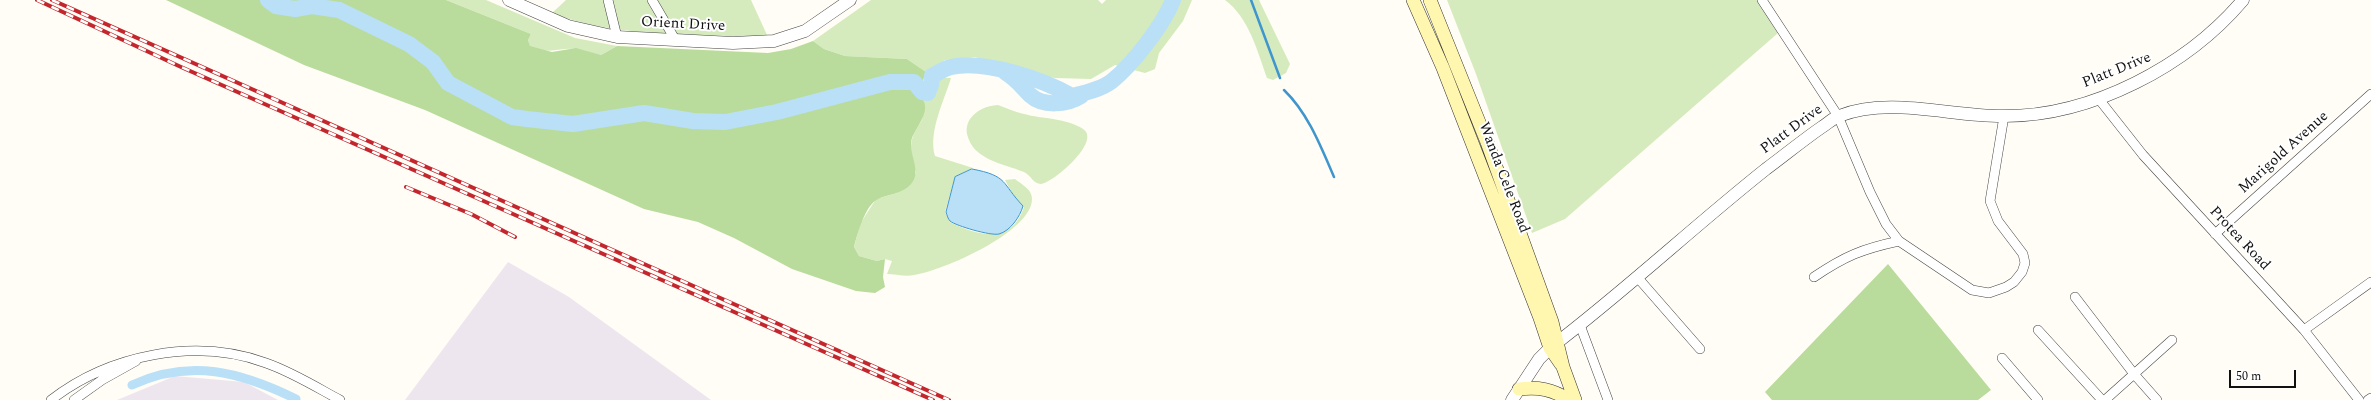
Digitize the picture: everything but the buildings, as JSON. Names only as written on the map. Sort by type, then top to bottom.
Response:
[{"type":"main road","name":"Wanda Cele Road","points":[[1413,0],[1448,82],[1575,400]]},
{"type":"main road","name":"Wanda Cele Road","points":[[1430,0],[1484,134],[1554,345]]},
{"type":"main road","points":[[1516,394],[1544,388],[1553,390],[1569,400]]},
{"type":"street","name":"Orient Drive","points":[[509,0],[568,26],[617,37],[733,43],[774,41],[805,31],[850,0]]},
{"type":"street","points":[[608,0],[617,37]]},
{"type":"street","points":[[652,0],[676,41]]},
{"type":"street","points":[[1762,0],[1838,116],[1870,192],[1886,224],[1899,241],[1972,290],[1989,293],[2006,287],[2014,282],[2022,272],[2025,263],[2023,254],[1998,221],[1990,201],[2004,116]]},
{"type":"street","name":"Platt Drive","points":[[1516,394],[1539,359],[1554,345],[1638,278],[1726,200],[1801,142],[1838,116],[1878,108],[1913,108],[2004,116],[2040,113],[2098,98],[2138,82],[2176,61],[2230,15],[2243,0]]},
{"type":"street","name":"Marigold Avenue","points":[[2215,234],[2371,94]]},
{"type":"street","name":"Protea Road","points":[[2098,98],[2142,155],[2304,330],[2359,400]]},
{"type":"street","points":[[1814,277],[1840,259],[1857,251],[1899,241]]},
{"type":"street","points":[[1638,278],[1700,349]]},
{"type":"street","points":[[2304,330],[2371,282]]},
{"type":"street","points":[[2075,297],[2134,374],[2157,400]]},
{"type":"street","points":[[1580,325],[1608,400]]},
{"type":"street","points":[[2038,330],[2103,400],[2172,340]]},
{"type":"street","points":[[51,400],[79,380],[95,372],[124,362],[175,352],[216,352],[266,363],[340,400]]},
{"type":"street","points":[[2002,358],[2038,400]]},
{"type":"street","points":[[74,400],[102,380],[139,359]]},
{"type":"shaded area","points":[[508,262],[569,297],[711,400],[405,400]]},
{"type":"shaded area","points":[[175,376],[244,382],[278,400],[117,400]]},
{"type":"green space","points":[[166,0],[446,0],[531,34],[528,40],[530,46],[552,52],[576,48],[601,55],[617,46],[768,53],[791,49],[813,41],[824,49],[845,56],[907,59],[926,72],[918,95],[923,100],[925,110],[921,122],[912,138],[911,144],[916,173],[911,184],[904,190],[882,197],[873,202],[862,221],[854,247],[859,256],[877,261],[885,259],[883,277],[885,287],[875,293],[856,291],[792,269],[734,238],[698,222],[644,209],[425,110],[304,65]]},
{"type":"green space","points":[[446,0],[486,0],[575,38],[617,46],[601,55],[576,49],[547,51],[536,49],[530,47],[528,40],[531,34]]},
{"type":"green space","points":[[566,0],[751,0],[767,35],[746,37],[672,34],[623,30],[599,26],[575,21],[552,13]]},
{"type":"green space","points":[[871,0],[1098,0],[1102,4],[1106,0],[1192,0],[1183,21],[1159,53],[1155,69],[1145,73],[1115,65],[1091,79],[1055,78],[1023,72],[975,57],[945,60],[926,72],[907,59],[845,56],[824,49],[813,41]]},
{"type":"green space","points":[[1225,0],[1259,0],[1290,64],[1286,73],[1273,80],[1267,78],[1256,46],[1246,25],[1233,7]]},
{"type":"green space","points":[[1447,0],[1757,0],[1778,33],[1565,219],[1532,233],[1476,74]]},
{"type":"green space","points":[[940,78],[951,78],[935,127],[933,147],[935,156],[973,168],[955,177],[945,212],[950,222],[972,231],[993,234],[1002,232],[1011,227],[1018,219],[1024,207],[1014,197],[1005,180],[1015,179],[1030,192],[1032,199],[1028,212],[1018,224],[984,248],[964,258],[927,272],[911,276],[887,274],[892,261],[885,259],[877,261],[859,256],[854,247],[860,224],[876,199],[897,193],[916,173],[911,146],[912,138],[924,113],[921,97],[926,96],[929,100],[937,92],[936,81]]},
{"type":"green space","points":[[998,105],[1031,116],[1077,125],[1083,129],[1087,135],[1086,143],[1074,161],[1065,169],[1047,182],[1038,184],[1024,172],[998,163],[982,155],[975,150],[970,143],[967,134],[967,124],[970,119],[982,109]]},
{"type":"green space","points":[[1888,264],[1991,390],[1978,400],[1772,400],[1765,392]]},
{"type":"water","points":[[972,169],[992,174],[999,178],[1023,206],[1020,215],[1014,223],[1007,230],[999,234],[989,234],[974,230],[954,223],[948,218],[946,212],[955,177]]},
{"type":"waterway","points":[[268,0],[276,6],[295,9],[312,6],[339,10],[409,44],[433,62],[448,83],[512,117],[573,124],[644,113],[693,121],[725,122],[777,112],[890,82],[914,82],[922,92],[928,93],[932,76],[944,69],[965,65],[996,68],[1013,72],[1046,84],[1072,96],[1103,86],[1120,74],[1147,44],[1169,10],[1173,0]]},
{"type":"waterway","points":[[1251,0],[1280,78]]},
{"type":"waterway","points":[[1006,73],[1016,80],[1030,95],[1041,101],[1048,103],[1062,103],[1081,96]]},
{"type":"waterway","points":[[1284,90],[1293,99],[1307,120],[1319,142],[1334,177]]},
{"type":"waterway","points":[[132,385],[153,377],[174,372],[195,370],[235,376],[255,382],[296,399]]},
{"type":"railway","points":[[37,0],[181,67],[933,400]]},
{"type":"railway","points":[[52,0],[949,400]]},
{"type":"railway","points":[[406,187],[471,214],[515,237]]}]
